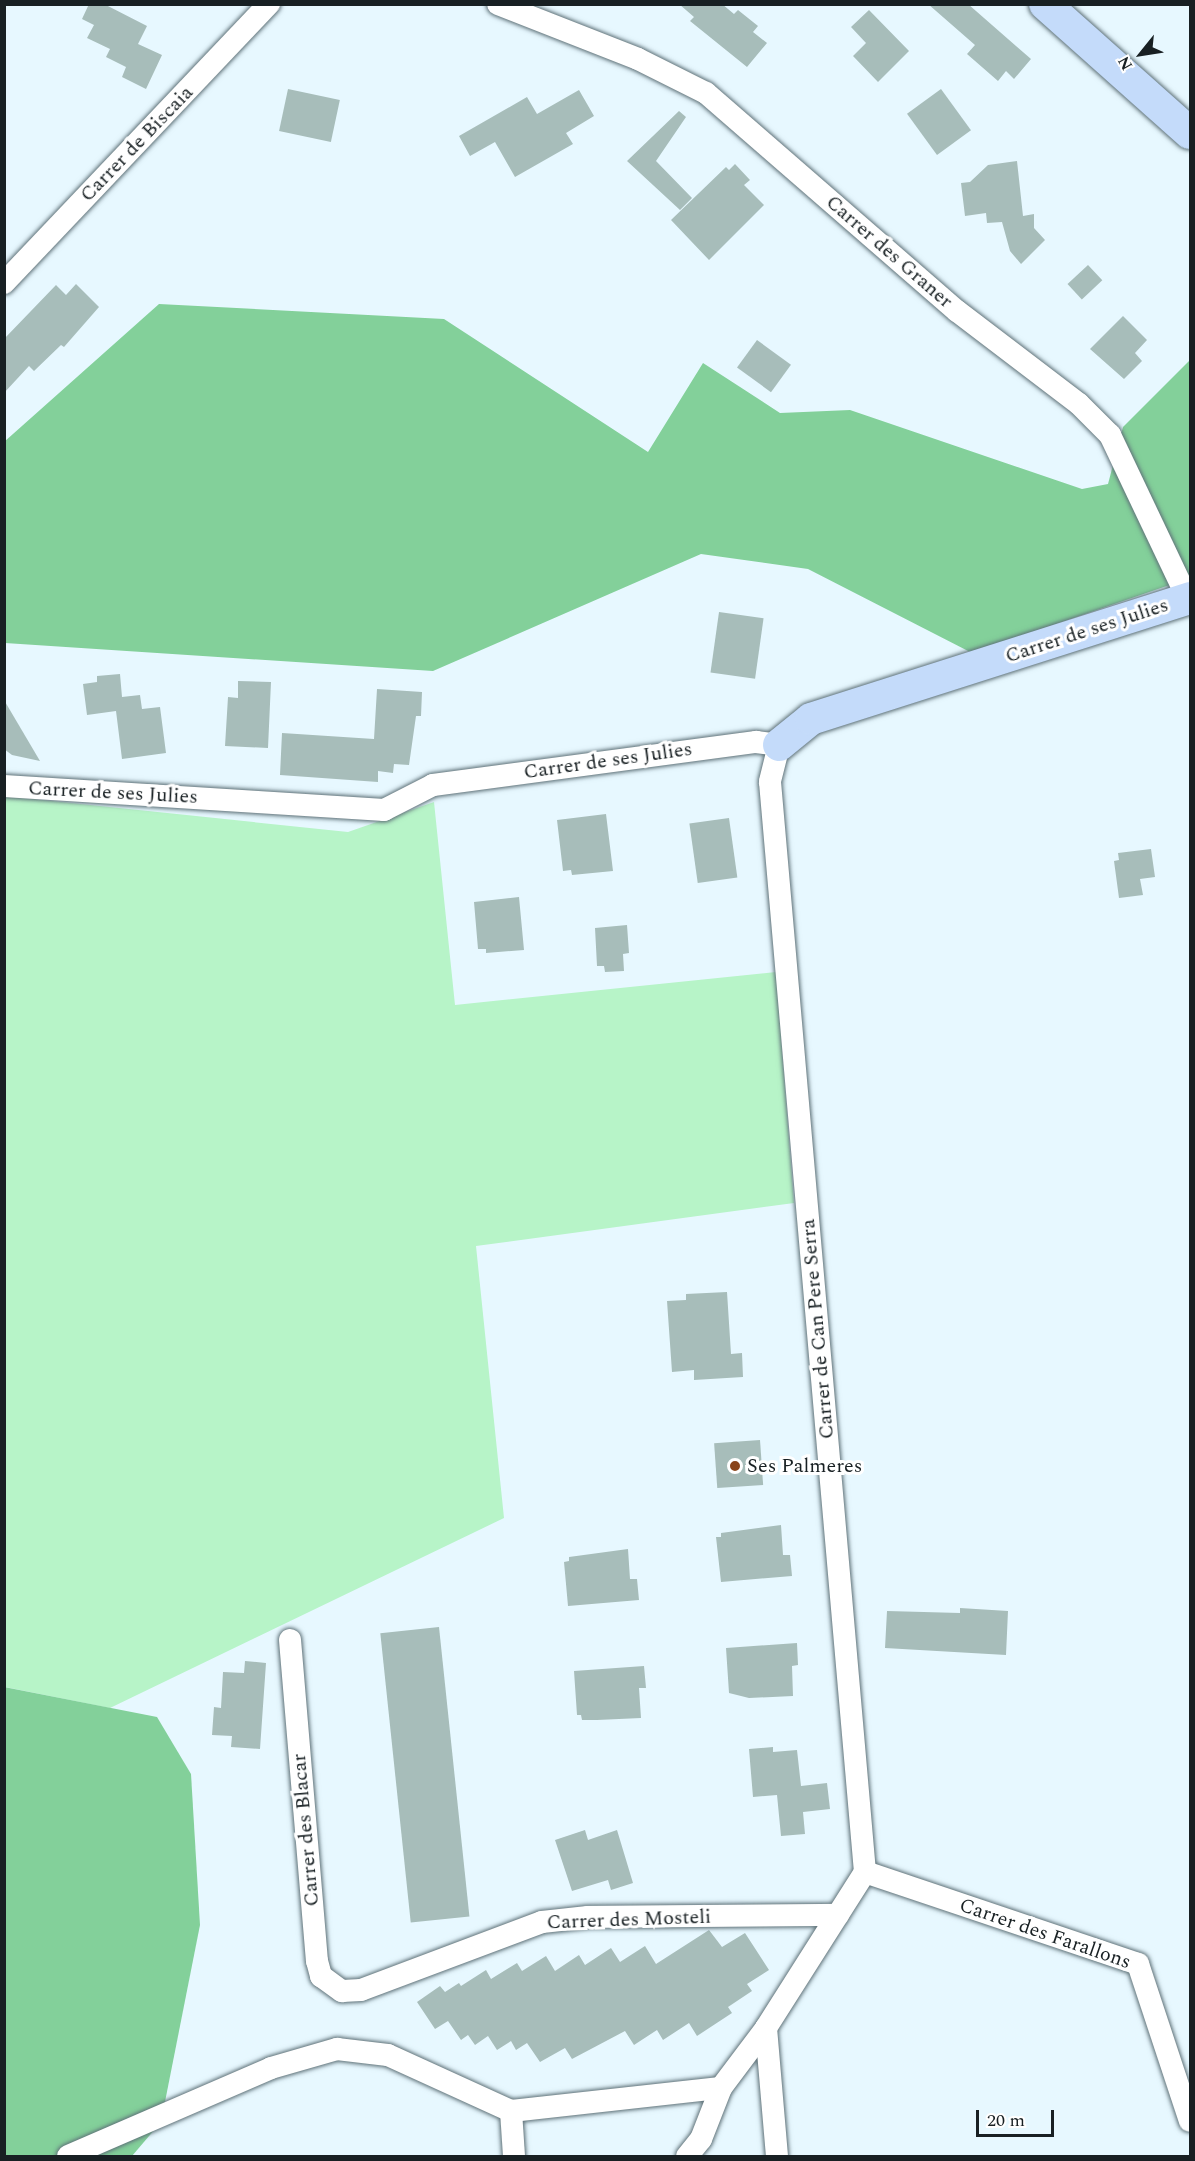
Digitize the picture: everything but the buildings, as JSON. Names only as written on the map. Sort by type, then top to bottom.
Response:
[{"type":"street","name":"Carrer de Biscaia","points":[[4,283],[269,4]]},
{"type":"street","name":"Carrer des Graner","points":[[498,4],[638,59],[706,93],[957,311],[1079,404],[1110,435],[1189,598]]},
{"type":"street","points":[[1045,4],[1191,133]]},
{"type":"street","name":"Carrer de ses Julies","points":[[4,786],[384,810],[433,785],[756,742],[778,745],[811,719],[1189,598]]},
{"type":"street","name":"Carrer de Can Pere Serra","points":[[778,745],[770,782],[866,1872]]},
{"type":"street","name":"Carrer des Blacar","points":[[290,1640],[317,1961],[321,1976],[342,1991],[361,1990]]},
{"type":"street","points":[[687,2157],[701,2139],[722,2088],[766,2028],[866,1872]]},
{"type":"street","name":"Carrer des Farallons","points":[[866,1872],[1138,1964],[1191,2121]]},
{"type":"street","name":"Carrer des Mosteli","points":[[361,1990],[542,1922],[588,1917],[838,1915]]},
{"type":"street","points":[[766,2028],[777,2157]]},
{"type":"street","points":[[68,2157],[271,2068],[337,2049],[388,2055],[511,2111],[722,2088]]},
{"type":"street","points":[[511,2111],[514,2157]]},
{"type":"green space","points":[[159,304],[444,319],[648,452],[703,363],[780,413],[850,410],[1082,489],[1108,484],[1123,427],[1190,360],[1190,578],[972,653],[808,569],[701,554],[433,671],[5,643],[4,442]]},
{"type":"green space","points":[[4,796],[348,832],[434,802],[455,1005],[776,972],[794,1203],[476,1246],[504,1518],[110,1708],[5,1687]]},
{"type":"green space","points":[[4,1687],[157,1717],[191,1774],[200,1925],[161,2122],[132,2156],[5,2156]]},
{"type":"place","name":"Ses Palmeres","points":[[735,1466]]}]
